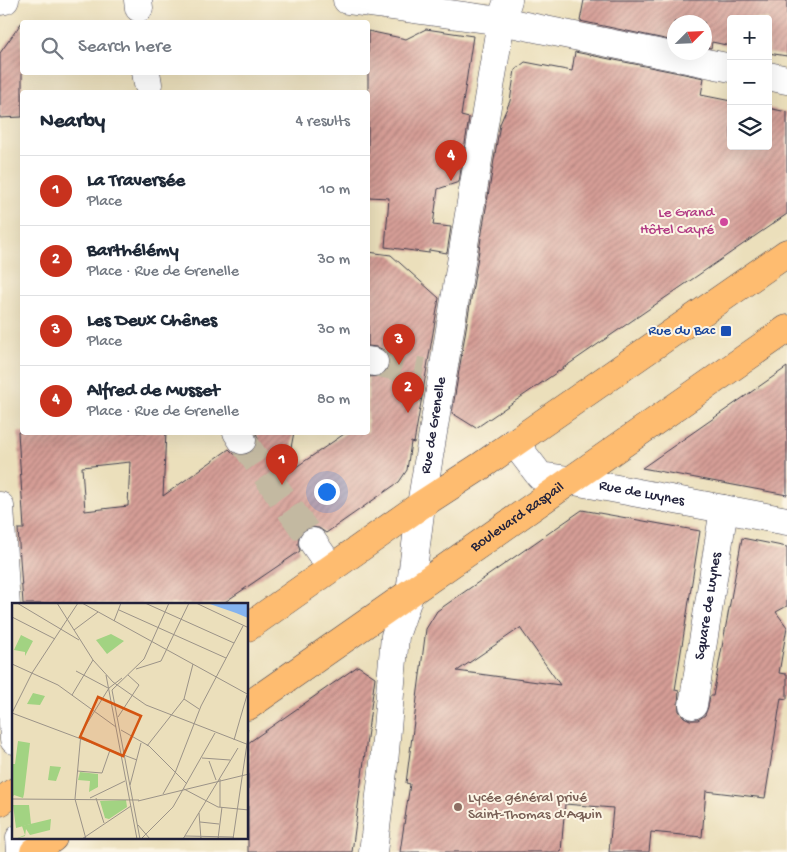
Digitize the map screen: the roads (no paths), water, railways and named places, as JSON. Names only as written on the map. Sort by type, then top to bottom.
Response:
[{"type":"main road","points":[[249,626],[421,504],[481,466],[787,253]]},
{"type":"main road","name":"Boulevard Raspail","points":[[249,705],[787,328]]},
{"type":"main road","points":[[0,802],[12,793]]},
{"type":"main road","points":[[34,852],[50,840]]},
{"type":"street","points":[[0,1],[5,0]]},
{"type":"street","points":[[347,0],[504,10],[727,67]]},
{"type":"street","name":"Rue de Grenelle","points":[[373,852],[396,636],[410,593],[421,504],[432,374],[504,10]]},
{"type":"street","points":[[772,77],[787,80]]},
{"type":"street","name":"Rue de Luynes","points":[[514,442],[540,476],[787,521]]},
{"type":"street","points":[[0,506],[2,596],[12,716]]},
{"type":"street","name":"Square de Luynes","points":[[693,705],[724,509]]},
{"type":"street","points":[[312,542],[331,568]]},
{"type":"tunnel","points":[[374,362],[423,372]]},
{"type":"tunnel","points":[[242,440],[313,542]]},
{"type":"place","name":"Alfred de Musset","points":[[451,181]]},
{"type":"place","name":"Le Grand Hôtel Cayré","points":[[724,222]]},
{"type":"place","name":"Rue du Bac","points":[[726,331]]},
{"type":"place","name":"Les Deux Chênes","points":[[399,365]]},
{"type":"place","name":"Barthélémy","points":[[408,413]]},
{"type":"place","name":"La Traversée","points":[[282,485]]},
{"type":"place","name":"Lycée général privé Saint-Thomas d'Aquin","points":[[458,807]]}]
